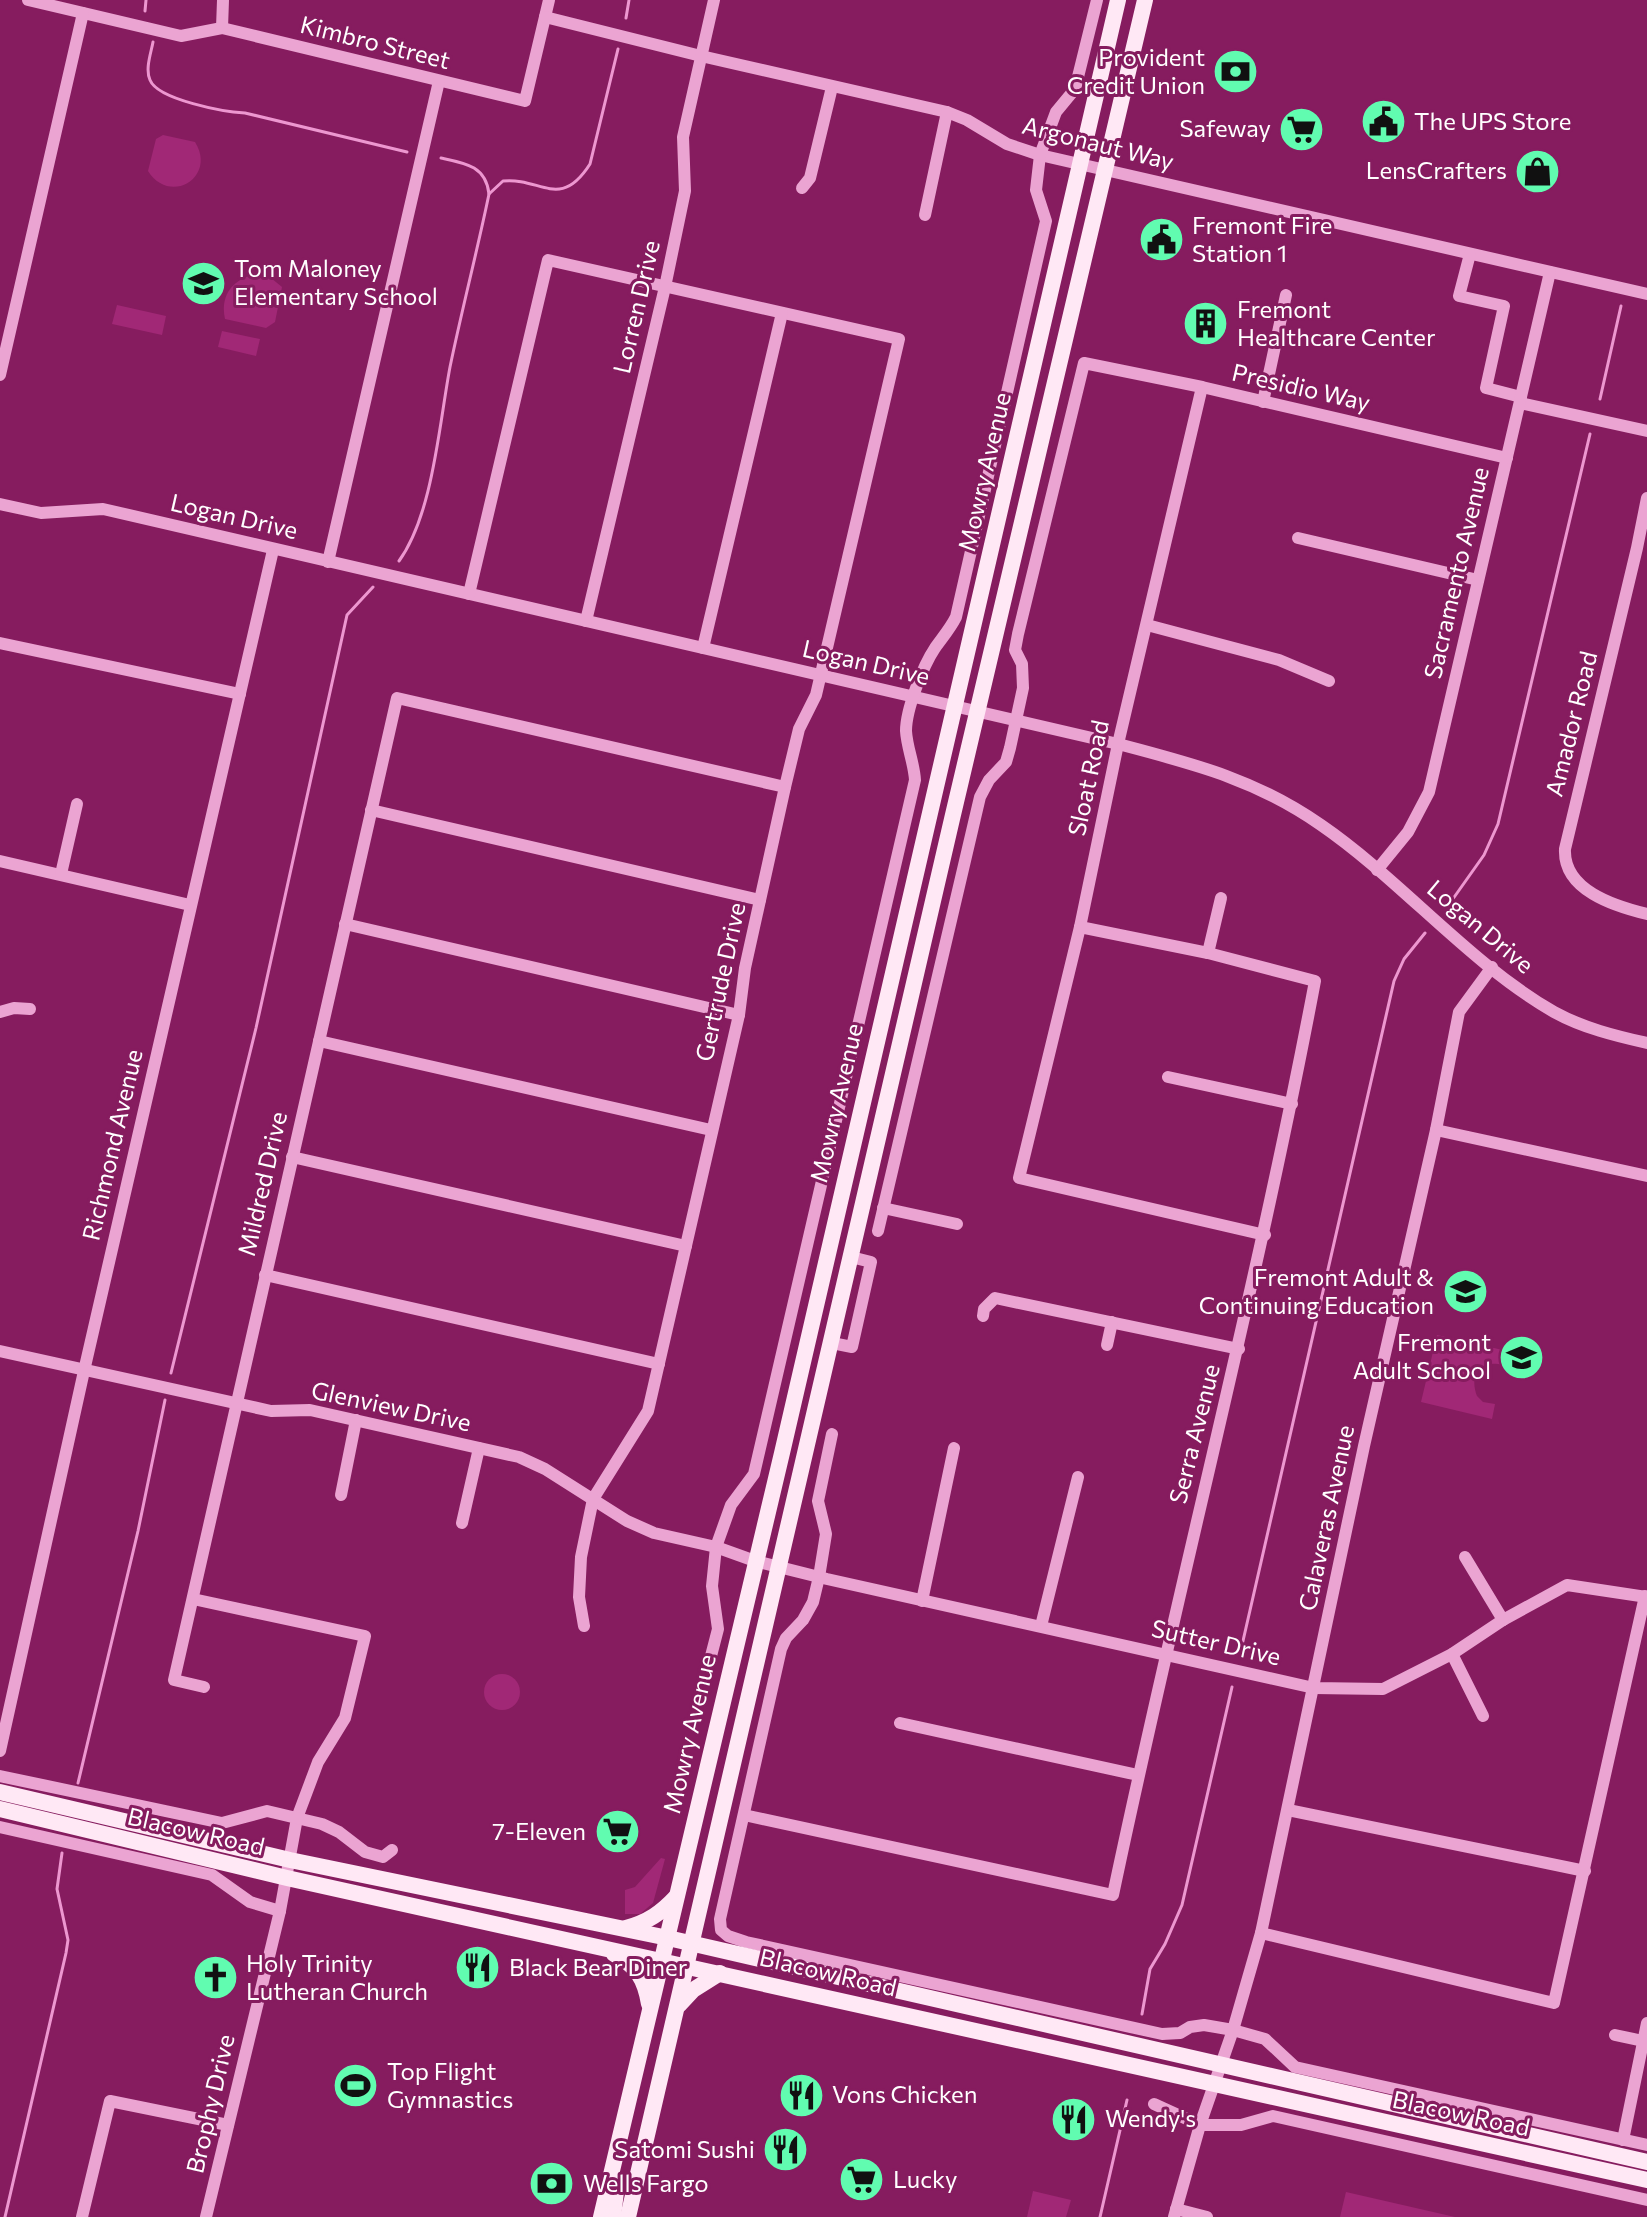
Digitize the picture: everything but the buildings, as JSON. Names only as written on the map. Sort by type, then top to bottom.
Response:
[{"type":"main road","name":"Mowry Avenue","points":[[601,2217],[782,1453],[1118,0]]},
{"type":"main road","name":"Mowry Avenue","points":[[628,2217],[1145,0]]},
{"type":"main road","name":"Blacow Road","points":[[0,1792],[290,1860],[668,1938],[1647,2162]]},
{"type":"main road","name":"Blacow Road","points":[[0,1809],[287,1878],[1647,2180]]},
{"type":"main road","points":[[623,1929],[647,1922],[677,1896]]},
{"type":"main road","points":[[590,1945],[614,1954],[636,1969],[646,1987],[650,2012]]},
{"type":"main road","points":[[678,2006],[693,1990],[720,1973]]},
{"type":"main road","points":[[613,2217],[619,2142]]},
{"type":"street","name":"Kimbro Street","points":[[28,0],[181,36],[222,28],[525,101],[545,17]]},
{"type":"street","points":[[222,28],[223,0]]},
{"type":"street","points":[[545,17],[549,0]]},
{"type":"street","name":"Lorren Drive","points":[[586,621],[685,191],[683,137],[714,0]]},
{"type":"street","name":"Mowry Avenue","points":[[711,1656],[718,1629],[712,1586],[716,1547],[731,1505],[754,1474],[915,780],[906,732],[908,717],[923,671],[956,617],[1046,221],[1036,190],[1040,155],[1056,112],[1075,89],[1097,0]]},
{"type":"street","points":[[0,375],[83,13]]},
{"type":"street","name":"Argonaut Way","points":[[545,17],[947,112],[1007,144],[1040,155],[1647,294]]},
{"type":"street","points":[[328,562],[439,81]]},
{"type":"street","points":[[802,188],[810,178],[832,87]]},
{"type":"street","points":[[925,215],[947,112]]},
{"type":"street","points":[[1470,254],[1459,296],[1504,306],[1486,388],[1520,400],[1647,431]]},
{"type":"street","points":[[469,594],[548,260],[782,313],[703,648]]},
{"type":"street","name":"Sacramento Avenue","points":[[1377,870],[1408,832],[1429,792],[1550,272]]},
{"type":"street","points":[[1263,402],[1286,295]]},
{"type":"street","name":"Gertrude Drive","points":[[584,1626],[579,1597],[581,1557],[593,1499],[648,1411],[739,1015],[745,968],[785,787],[799,729],[816,695],[899,339],[782,313]]},
{"type":"street","name":"Presidio Way","points":[[1016,721],[1023,688],[1022,664],[1015,650],[1018,634],[1084,363],[1202,387],[1507,458]]},
{"type":"street","name":"Sloat Road","points":[[1202,387],[1118,744],[1080,927],[1019,1178],[1265,1235]]},
{"type":"street","name":"Amador Road","points":[[1647,498],[1642,549],[1565,849],[1565,861],[1571,875],[1597,897],[1647,914]]},
{"type":"street","name":"Logan Drive","points":[[0,504],[41,513],[103,509],[1118,744],[1218,771],[1286,802],[1322,825],[1492,967],[1555,1013],[1585,1026],[1647,1043]]},
{"type":"street","points":[[1298,538],[1478,580]]},
{"type":"street","name":"Richmond Avenue","points":[[0,1751],[273,550]]},
{"type":"street","points":[[1147,625],[1279,660],[1329,681]]},
{"type":"street","points":[[0,643],[240,694]]},
{"type":"street","name":"Mildred Drive","points":[[204,1687],[174,1680],[397,698],[785,787]]},
{"type":"street","points":[[878,1231],[980,797],[989,780],[1006,762],[1016,721]]},
{"type":"street","points":[[61,874],[77,804]]},
{"type":"street","points":[[371,810],[760,900]]},
{"type":"street","points":[[0,861],[190,905]]},
{"type":"street","points":[[1080,927],[1208,953],[1221,898]]},
{"type":"street","points":[[345,924],[739,1015]]},
{"type":"street","name":"Serra Avenue","points":[[744,1815],[1113,1895],[1208,1465],[1265,1235],[1315,981],[1208,953]]},
{"type":"street","name":"Calaveras Avenue","points":[[1175,2213],[1261,1933],[1459,1012],[1492,967]]},
{"type":"street","points":[[0,1012],[14,1008],[30,1009]]},
{"type":"street","points":[[319,1041],[711,1130]]},
{"type":"street","points":[[1168,1077],[1292,1104]]},
{"type":"street","points":[[1436,1130],[1647,1176]]},
{"type":"street","points":[[292,1157],[686,1246]]},
{"type":"street","points":[[883,1208],[957,1224]]},
{"type":"street","points":[[265,1275],[659,1364]]},
{"type":"street","points":[[983,1316],[984,1309],[995,1298],[1239,1349]]},
{"type":"street","points":[[1107,1345],[1112,1322]]},
{"type":"street","name":"Glenview Drive","points":[[0,1351],[271,1411],[310,1410],[519,1457],[545,1469],[627,1521],[654,1533],[716,1547],[755,1561]]},
{"type":"street","points":[[341,1495],[356,1420]]},
{"type":"street","points":[[744,1815],[781,1649],[813,1602],[819,1577],[826,1534],[818,1501],[832,1434]]},
{"type":"street","points":[[462,1523],[479,1448]]},
{"type":"street","points":[[922,1601],[954,1448]]},
{"type":"street","points":[[1041,1626],[1078,1477]]},
{"type":"street","points":[[1465,1557],[1503,1620]]},
{"type":"street","name":"Sutter Drive","points":[[755,1561],[1314,1688],[1383,1689],[1452,1654],[1503,1620],[1567,1585],[1646,1597]]},
{"type":"street","points":[[1261,1933],[1554,2003],[1646,1597]]},
{"type":"street","name":"Brophy Drive","points":[[193,1599],[365,1636],[345,1718],[318,1762],[297,1818],[280,1911],[206,2217]]},
{"type":"street","points":[[1452,1654],[1483,1716]]},
{"type":"street","points":[[900,1723],[1138,1775]]},
{"type":"street","name":"Blacow Road","points":[[0,1776],[222,1823],[267,1811],[322,1824],[339,1832],[365,1852],[383,1857],[392,1850]]},
{"type":"street","points":[[1288,1810],[1585,1871]]},
{"type":"street","name":"Blacow Road","points":[[744,1815],[720,1919],[721,1930],[728,1936],[1162,2034],[1180,2033],[1190,2027],[1204,2025],[1233,2030],[1265,2039],[1295,2067],[1647,2145]]},
{"type":"street","name":"Blacow Road","points":[[0,1827],[212,1875],[250,1902],[280,1911]]},
{"type":"street","points":[[1623,2140],[1647,2023]]},
{"type":"street","points":[[1615,2035],[1643,2041]]},
{"type":"street","points":[[82,2217],[110,2101],[228,2125]]},
{"type":"street","name":"Blacow Road","points":[[1154,2104],[1200,2125],[1241,2125],[1273,2116],[1647,2200]]},
{"type":"street","points":[[1175,2213],[1207,2217]]},
{"type":"shaded area","points":[[163,135],[195,142],[200,166],[196,176],[188,183],[168,186],[157,181],[148,171],[156,139]]},
{"type":"shaded area","points":[[252,275],[271,278],[282,287],[275,322],[266,328],[225,319],[224,304],[229,291],[238,281]]},
{"type":"shaded area","points":[[117,305],[166,316],[162,335],[112,324]]},
{"type":"shaded area","points":[[222,331],[260,339],[256,356],[218,347]]},
{"type":"shaded area","points":[[1437,1335],[1507,1351],[1503,1365],[1483,1366],[1474,1381],[1477,1396],[1483,1402],[1495,1404],[1492,1419],[1421,1402]]},
{"type":"shaded area","points":[[502,1674],[515,1679],[520,1692],[515,1705],[502,1710],[489,1705],[484,1692],[489,1679]]},
{"type":"shaded area","points":[[661,1858],[665,1859],[653,1903],[640,1914],[625,1914],[625,1890],[635,1887]]},
{"type":"shaded area","points":[[1033,2191],[1071,2200],[1066,2217],[1027,2217]]},
{"type":"shaded area","points":[[1346,2192],[1455,2217],[1340,2217]]},
{"type":"waterway","points":[[145,11],[146,0]]},
{"type":"waterway","points":[[626,18],[629,0]]},
{"type":"waterway","points":[[153,42],[148,71],[150,80],[156,87],[178,99],[407,152]]},
{"type":"waterway","points":[[489,194],[503,181],[559,189],[579,178],[590,164],[618,49]]},
{"type":"waterway","points":[[399,561],[411,542],[427,494],[450,367],[489,194],[484,177],[473,167],[441,158]]},
{"type":"waterway","points":[[1600,399],[1621,306]]},
{"type":"waterway","points":[[1450,903],[1484,855],[1498,824],[1590,434]]},
{"type":"waterway","points":[[171,1373],[256,1028],[347,615],[373,587]]},
{"type":"waterway","points":[[1240,1654],[1394,981],[1404,959],[1425,933]]},
{"type":"waterway","points":[[78,1783],[138,1531],[165,1400]]},
{"type":"waterway","points":[[1142,2014],[1150,1969],[1182,1905],[1232,1687]]},
{"type":"waterway","points":[[5,2217],[66,1953],[68,1940],[57,1889],[62,1853]]},
{"type":"waterway","points":[[1100,2217],[1127,2100]]},
{"type":"place","name":"Provident Credit Union","points":[[1236,72]]},
{"type":"place","name":"The UPS Store","points":[[1383,122]]},
{"type":"place","name":"Safeway","points":[[1302,129]]},
{"type":"place","name":"LensCrafters","points":[[1538,171]]},
{"type":"place","name":"Fremont Fire Station 1","points":[[1161,240]]},
{"type":"place","name":"Tom Maloney Elementary School","points":[[203,283]]},
{"type":"place","name":"Fremont Healthcare Center","points":[[1206,324]]},
{"type":"place","name":"Fremont Adult & Continuing Education","points":[[1465,1292]]},
{"type":"place","name":"Fremont Adult School","points":[[1522,1357]]},
{"type":"place","name":"7-Eleven","points":[[617,1832]]},
{"type":"place","name":"Black Bear Diner","points":[[478,1968]]},
{"type":"place","name":"Holy Trinity Lutheran Church","points":[[215,1978]]},
{"type":"place","name":"Top Flight Gymnastics","points":[[356,2086]]},
{"type":"place","name":"Vons Chicken","points":[[801,2095]]},
{"type":"place","name":"Wendy's","points":[[1074,2119]]},
{"type":"place","name":"Satomi Sushi","points":[[786,2150]]},
{"type":"place","name":"Lucky","points":[[862,2180]]},
{"type":"place","name":"Wells Fargo","points":[[552,2184]]}]
